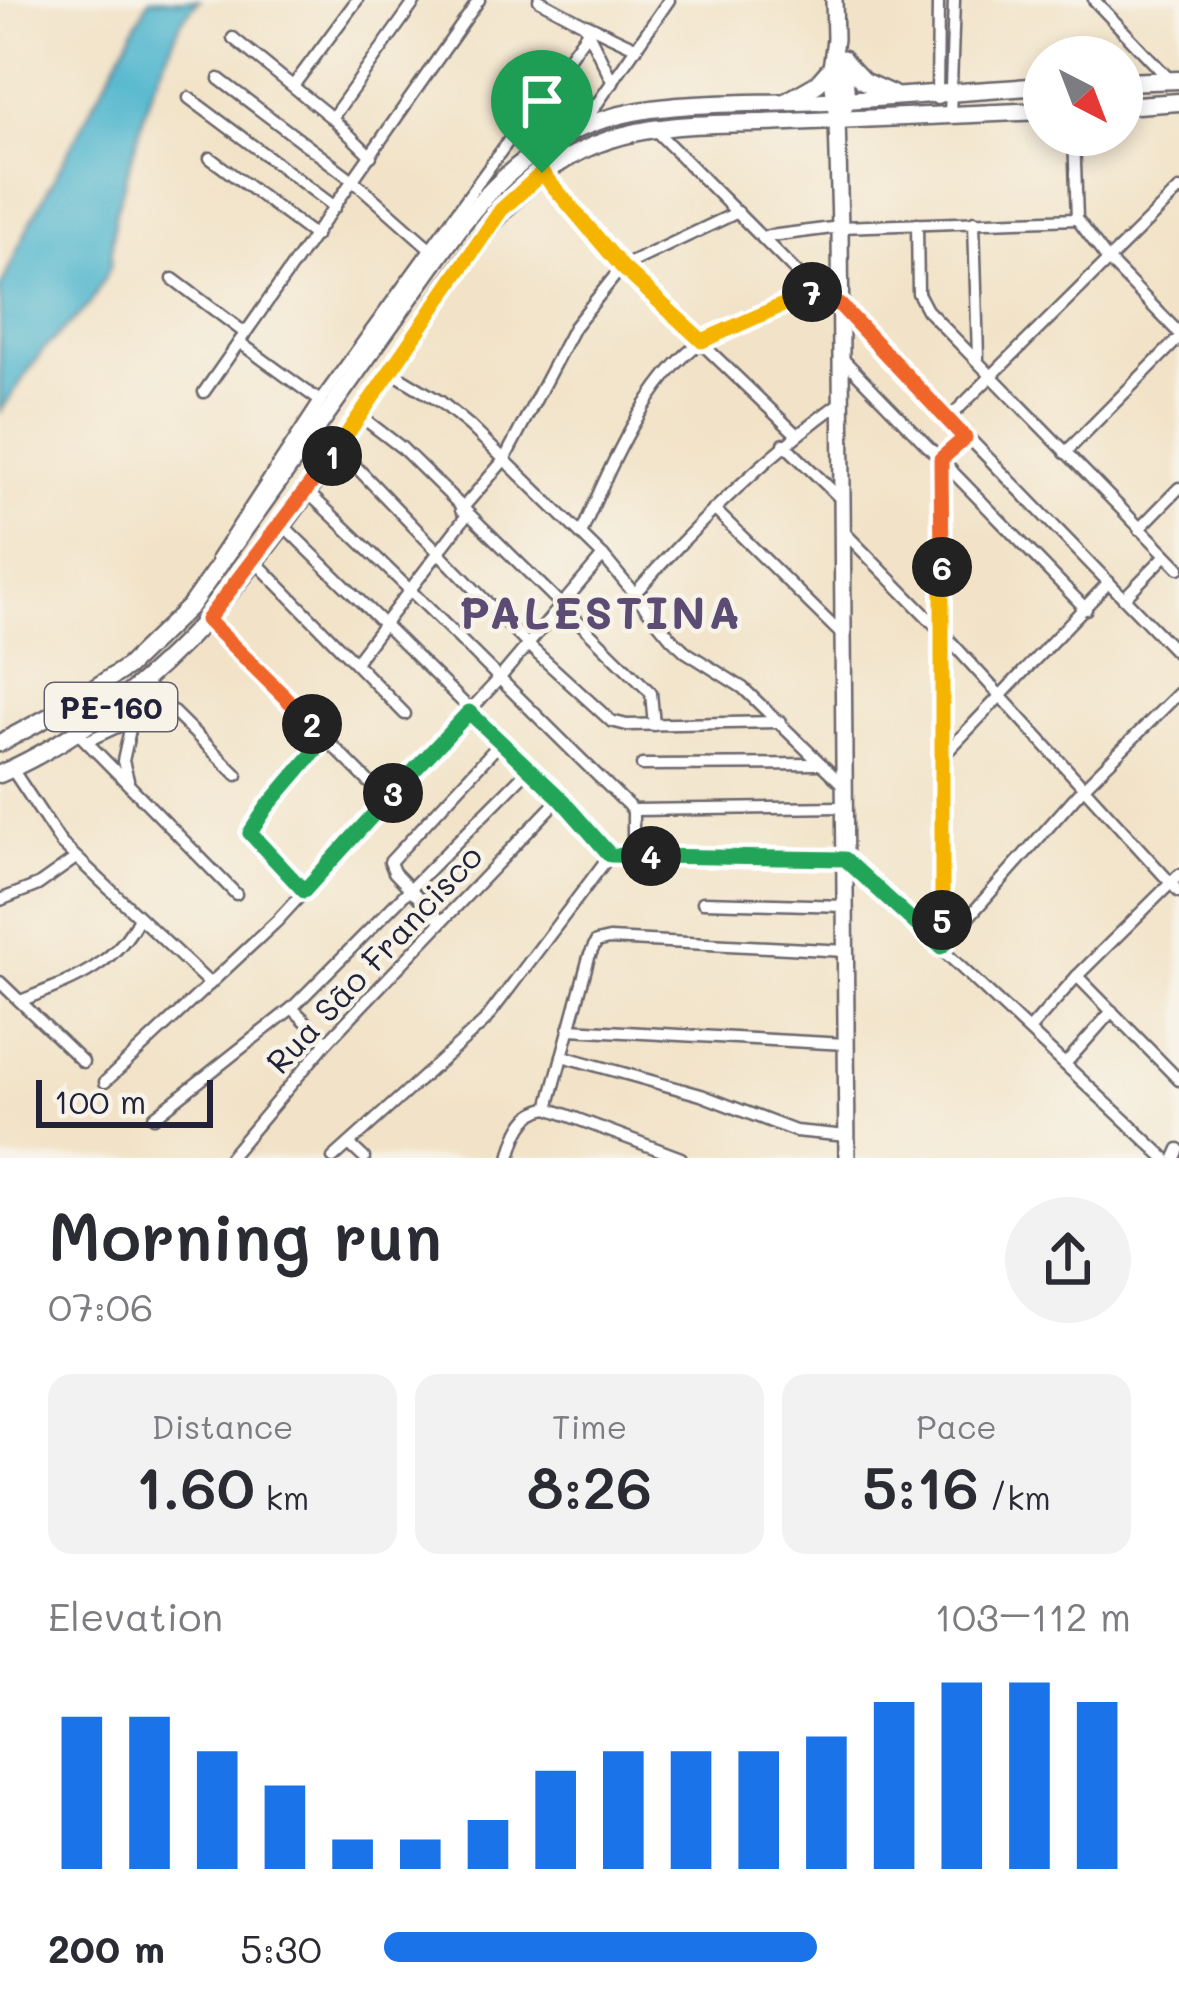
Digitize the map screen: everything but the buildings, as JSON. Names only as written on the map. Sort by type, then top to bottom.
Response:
[{"type":"main road","points":[[784,102],[809,89],[837,64],[899,97]]},
{"type":"main road","points":[[1143,81],[1175,80]]},
{"type":"main road","name":"PE-160","points":[[0,743],[127,667],[190,606],[434,252],[488,191],[547,143],[581,126],[646,108],[1023,87]]},
{"type":"main road","points":[[1143,105],[1179,102]]},
{"type":"main road","name":"PE-160","points":[[6,771],[82,736],[207,620],[338,448],[501,210],[542,173],[609,140],[686,124],[1023,112]]},
{"type":"street","points":[[293,86],[357,0]]},
{"type":"street","points":[[332,118],[416,0]]},
{"type":"street","points":[[204,392],[479,0]]},
{"type":"street","points":[[539,0],[586,27],[638,48]]},
{"type":"street","points":[[581,126],[669,0]]},
{"type":"street","points":[[834,0],[840,100],[847,1158]]},
{"type":"street","points":[[938,0],[945,92]]},
{"type":"street","points":[[943,116],[954,0]]},
{"type":"street","points":[[1094,0],[1175,80]]},
{"type":"street","points":[[586,27],[613,83]]},
{"type":"street","points":[[212,580],[226,540],[320,401],[434,252],[586,27]]},
{"type":"street","points":[[233,38],[371,156]]},
{"type":"street","points":[[219,79],[354,181],[434,252]]},
{"type":"street","points":[[189,98],[335,207]]},
{"type":"street","points":[[654,129],[815,291],[841,306],[1179,655]]},
{"type":"street","points":[[1065,453],[1179,336],[1107,259],[1077,219],[1075,156]]},
{"type":"street","points":[[210,158],[315,236]]},
{"type":"street","points":[[542,173],[622,267],[796,434]]},
{"type":"street","points":[[948,419],[1179,190]]},
{"type":"street","points":[[355,662],[504,460],[574,327],[622,267],[738,212]]},
{"type":"street","points":[[762,237],[840,227],[1077,219]]},
{"type":"street","points":[[974,221],[978,358]]},
{"type":"street","points":[[917,224],[917,281],[922,302],[1179,568]]},
{"type":"street","points":[[173,279],[320,401]]},
{"type":"street","points":[[581,534],[620,444],[659,388],[702,341],[815,291],[841,286]]},
{"type":"street","points":[[841,358],[1087,609]]},
{"type":"street","points":[[390,371],[457,413],[603,556],[686,652],[733,679],[844,786]]},
{"type":"street","points":[[635,593],[784,444],[842,401]]},
{"type":"street","points":[[359,415],[402,448],[651,693],[654,724]]},
{"type":"street","points":[[943,945],[941,459],[965,438]]},
{"type":"street","points":[[784,444],[842,500]]},
{"type":"street","points":[[338,448],[528,645],[611,721],[780,722]]},
{"type":"street","points":[[1139,529],[1179,488]]},
{"type":"street","points":[[305,490],[410,586],[498,680],[633,810],[844,808]]},
{"type":"street","points":[[714,509],[843,636]]},
{"type":"street","points":[[282,524],[560,798],[610,855],[845,859],[943,945],[1165,1158]]},
{"type":"street","points":[[842,531],[1176,883],[1077,976],[1030,1029]]},
{"type":"street","points":[[1124,598],[1166,555]]},
{"type":"street","points":[[105,1082],[304,891],[498,680],[603,556]]},
{"type":"street","points":[[255,561],[405,714]]},
{"type":"street","points":[[942,757],[1108,582]]},
{"type":"street","points":[[207,620],[387,800]]},
{"type":"street","points":[[144,682],[237,775]]},
{"type":"street","points":[[943,945],[1084,787],[1179,693]]},
{"type":"street","points":[[165,702],[132,720],[82,736],[236,894]]},
{"type":"street","points":[[128,783],[123,761],[132,720]]},
{"type":"street","points":[[304,891],[250,833],[326,738]]},
{"type":"street","points":[[441,921],[390,866],[500,742]]},
{"type":"street","points":[[642,765],[820,764]]},
{"type":"street","points":[[154,1117],[292,1009],[530,768]]},
{"type":"street","points":[[6,771],[76,858],[211,984]]},
{"type":"street","name":"Rua São Francisco","points":[[229,1158],[327,1042],[560,798]]},
{"type":"street","points":[[633,810],[633,855]]},
{"type":"street","points":[[333,1158],[484,1022],[610,855]]},
{"type":"street","points":[[0,900],[38,885],[76,858]]},
{"type":"street","points":[[703,902],[845,906]]},
{"type":"street","points":[[20,1001],[97,967],[121,946],[139,917]]},
{"type":"street","points":[[548,1108],[596,942],[846,951]]},
{"type":"street","points":[[1077,976],[1179,1080]]},
{"type":"street","points":[[0,982],[82,1062]]},
{"type":"street","points":[[292,1009],[327,1042]]},
{"type":"street","points":[[1066,1063],[1112,1011]]},
{"type":"street","points":[[569,1029],[846,1044]]},
{"type":"street","points":[[562,1056],[701,1095],[795,1131],[847,1136]]},
{"type":"street","points":[[510,1158],[527,1119],[548,1108],[681,1158]]},
{"type":"street","points":[[349,1144],[364,1158]]},
{"type":"street","points":[[1175,1158],[1179,1149]]},
{"type":"water","points":[[149,0],[199,0],[182,20],[150,94],[115,215],[110,267],[90,304],[43,350],[0,412],[0,289]]},
{"type":"district","name":"PALESTINA","points":[[601,611]]},
{"type":"route","points":[[542,173],[622,267],[702,341],[815,291],[841,306],[965,438],[941,459],[940,887],[945,943],[941,947],[845,859],[610,855],[560,798],[469,712],[304,891],[251,837],[259,818],[326,738],[207,620],[338,448],[501,210],[542,173]]}]
